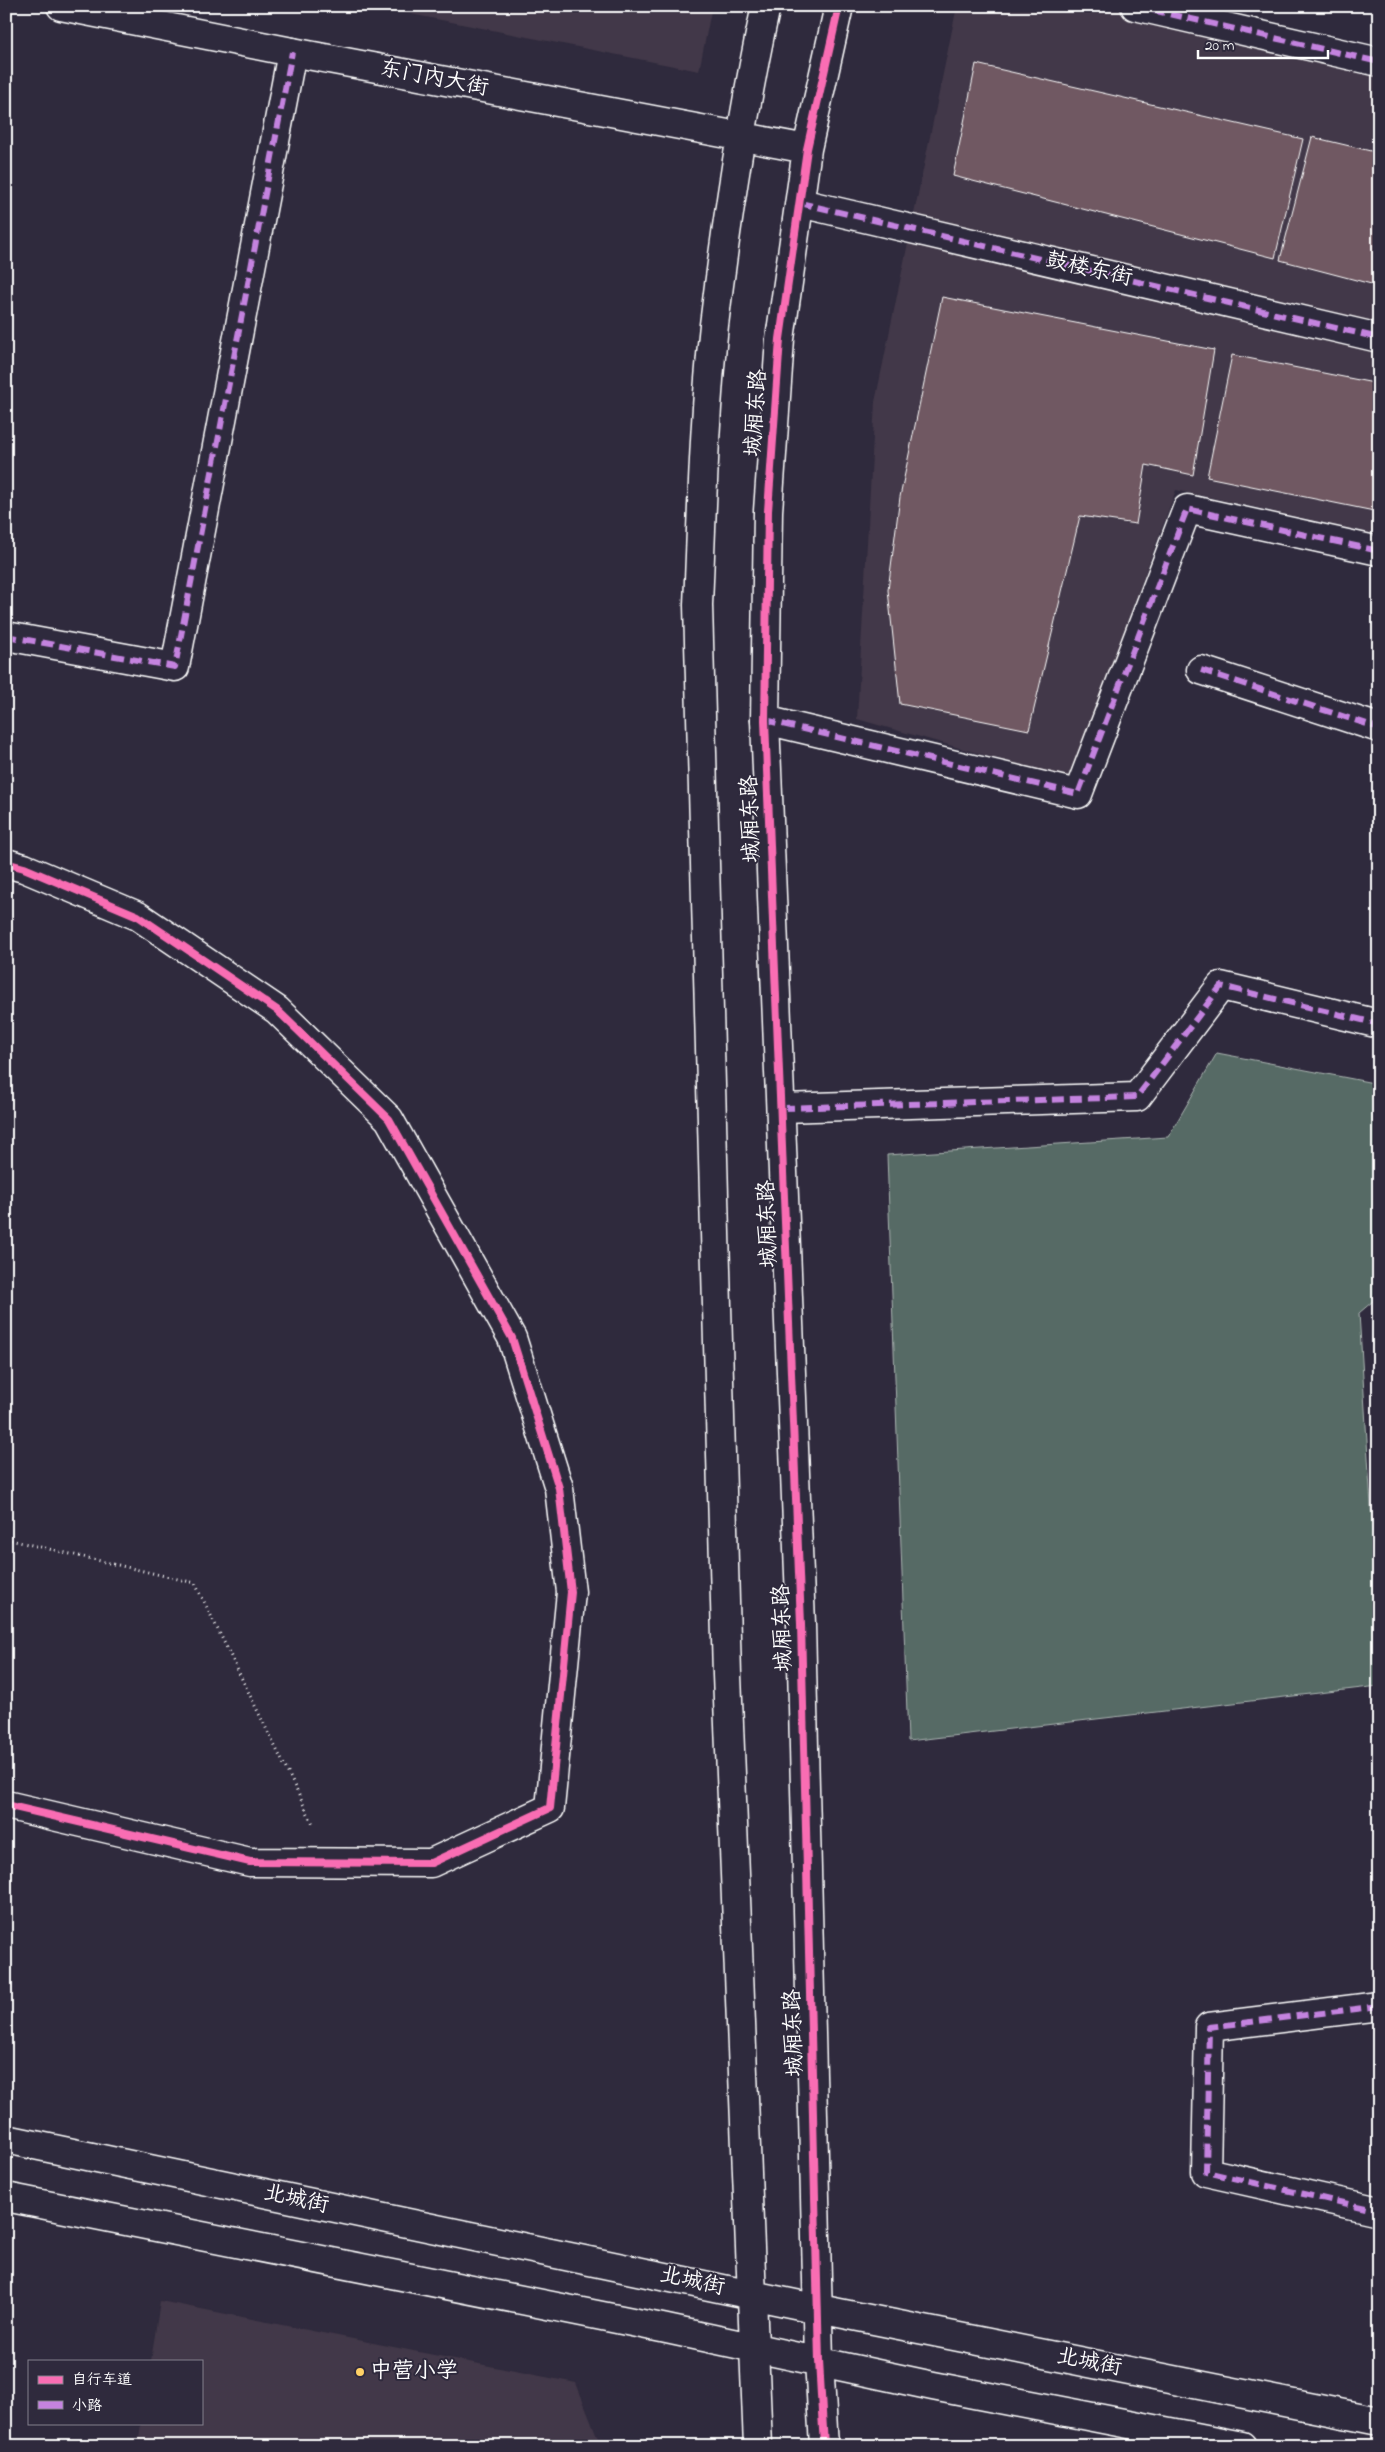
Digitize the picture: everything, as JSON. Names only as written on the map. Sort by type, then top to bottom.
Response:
[{"type":"street","name":"东门内大街","points":[[61,6],[292,52],[807,149]]},
{"type":"street","points":[[758,2446],[727,1675],[698,605],[703,476],[714,326],[741,136],[766,6]]},
{"type":"street","name":"城厢东路","points":[[824,2446],[819,2361],[801,1624],[782,1108],[765,720],[769,501],[780,339],[807,149],[839,6]]},
{"type":"street","points":[[1136,6],[1379,62]]},
{"type":"street","points":[[6,636],[175,666],[292,52]]},
{"type":"street","name":"鼓楼东街","points":[[800,203],[1379,338]]},
{"type":"street","points":[[765,720],[1078,794],[1187,509],[1379,551]]},
{"type":"street","points":[[1201,670],[1379,728]]},
{"type":"street","points":[[6,863],[24,868],[138,916],[276,1010],[389,1119],[512,1338],[559,1488],[571,1592],[550,1808],[431,1863],[250,1862],[6,1805]]},
{"type":"street","points":[[782,1108],[1137,1097],[1221,986],[1379,1024]]},
{"type":"street","points":[[1379,2006],[1209,2027],[1206,2172],[1379,2211]]},
{"type":"street","name":"北城街","points":[[6,2139],[819,2309],[1379,2421]]},
{"type":"street","points":[[6,2197],[653,2326],[933,2386],[1242,2446]]},
{"type":"path","points":[[6,1539],[195,1583],[332,1862]]},
{"type":"shaded area","points":[[370,6],[712,6],[699,71]]},
{"type":"shaded area","points":[[957,6],[1120,6],[1379,66],[1379,535],[1176,490],[1069,779],[857,719],[875,402]]},
{"type":"shaded area","name":"中营小学","points":[[160,2301],[576,2383],[601,2446],[138,2446],[141,2424],[202,2424],[202,2360],[151,2360]]},
{"type":"green space","points":[[1217,1053],[1379,1084],[1379,1296],[1359,1313],[1379,1634],[1379,1686],[908,1741],[887,1155],[1168,1137]]},
{"type":"building","points":[[976,64],[1303,139],[1275,258],[953,176]]},
{"type":"building","points":[[1312,137],[1379,153],[1379,286],[1280,260]]},
{"type":"building","points":[[942,297],[1214,350],[1193,475],[1146,465],[1136,524],[1080,516],[1029,730],[900,704],[888,590],[900,497]]},
{"type":"building","points":[[1232,355],[1379,384],[1379,512],[1207,477]]},
{"type":"marked path","points":[[1135,6],[1379,62]]},
{"type":"marked path","points":[[6,636],[175,667],[292,52]]},
{"type":"marked path","points":[[800,203],[1379,338]]},
{"type":"marked path","points":[[765,720],[1078,794],[1187,509],[1379,551]]},
{"type":"marked path","points":[[1201,670],[1379,728]]},
{"type":"marked path","points":[[782,1108],[1137,1097],[1221,986],[1379,1024]]},
{"type":"marked path","points":[[1379,2006],[1209,2027],[1206,2172],[1379,2211]]},
{"type":"cycle path","points":[[824,2446],[819,2361],[801,1624],[765,720],[768,511],[780,339],[807,149],[839,6]]},
{"type":"cycle path","points":[[6,863],[24,868],[138,916],[277,1010],[389,1119],[512,1338],[559,1488],[571,1592],[550,1808],[431,1863],[250,1862],[6,1805]]},
{"type":"place","name":"中营小学","points":[[360,2372]]}]
